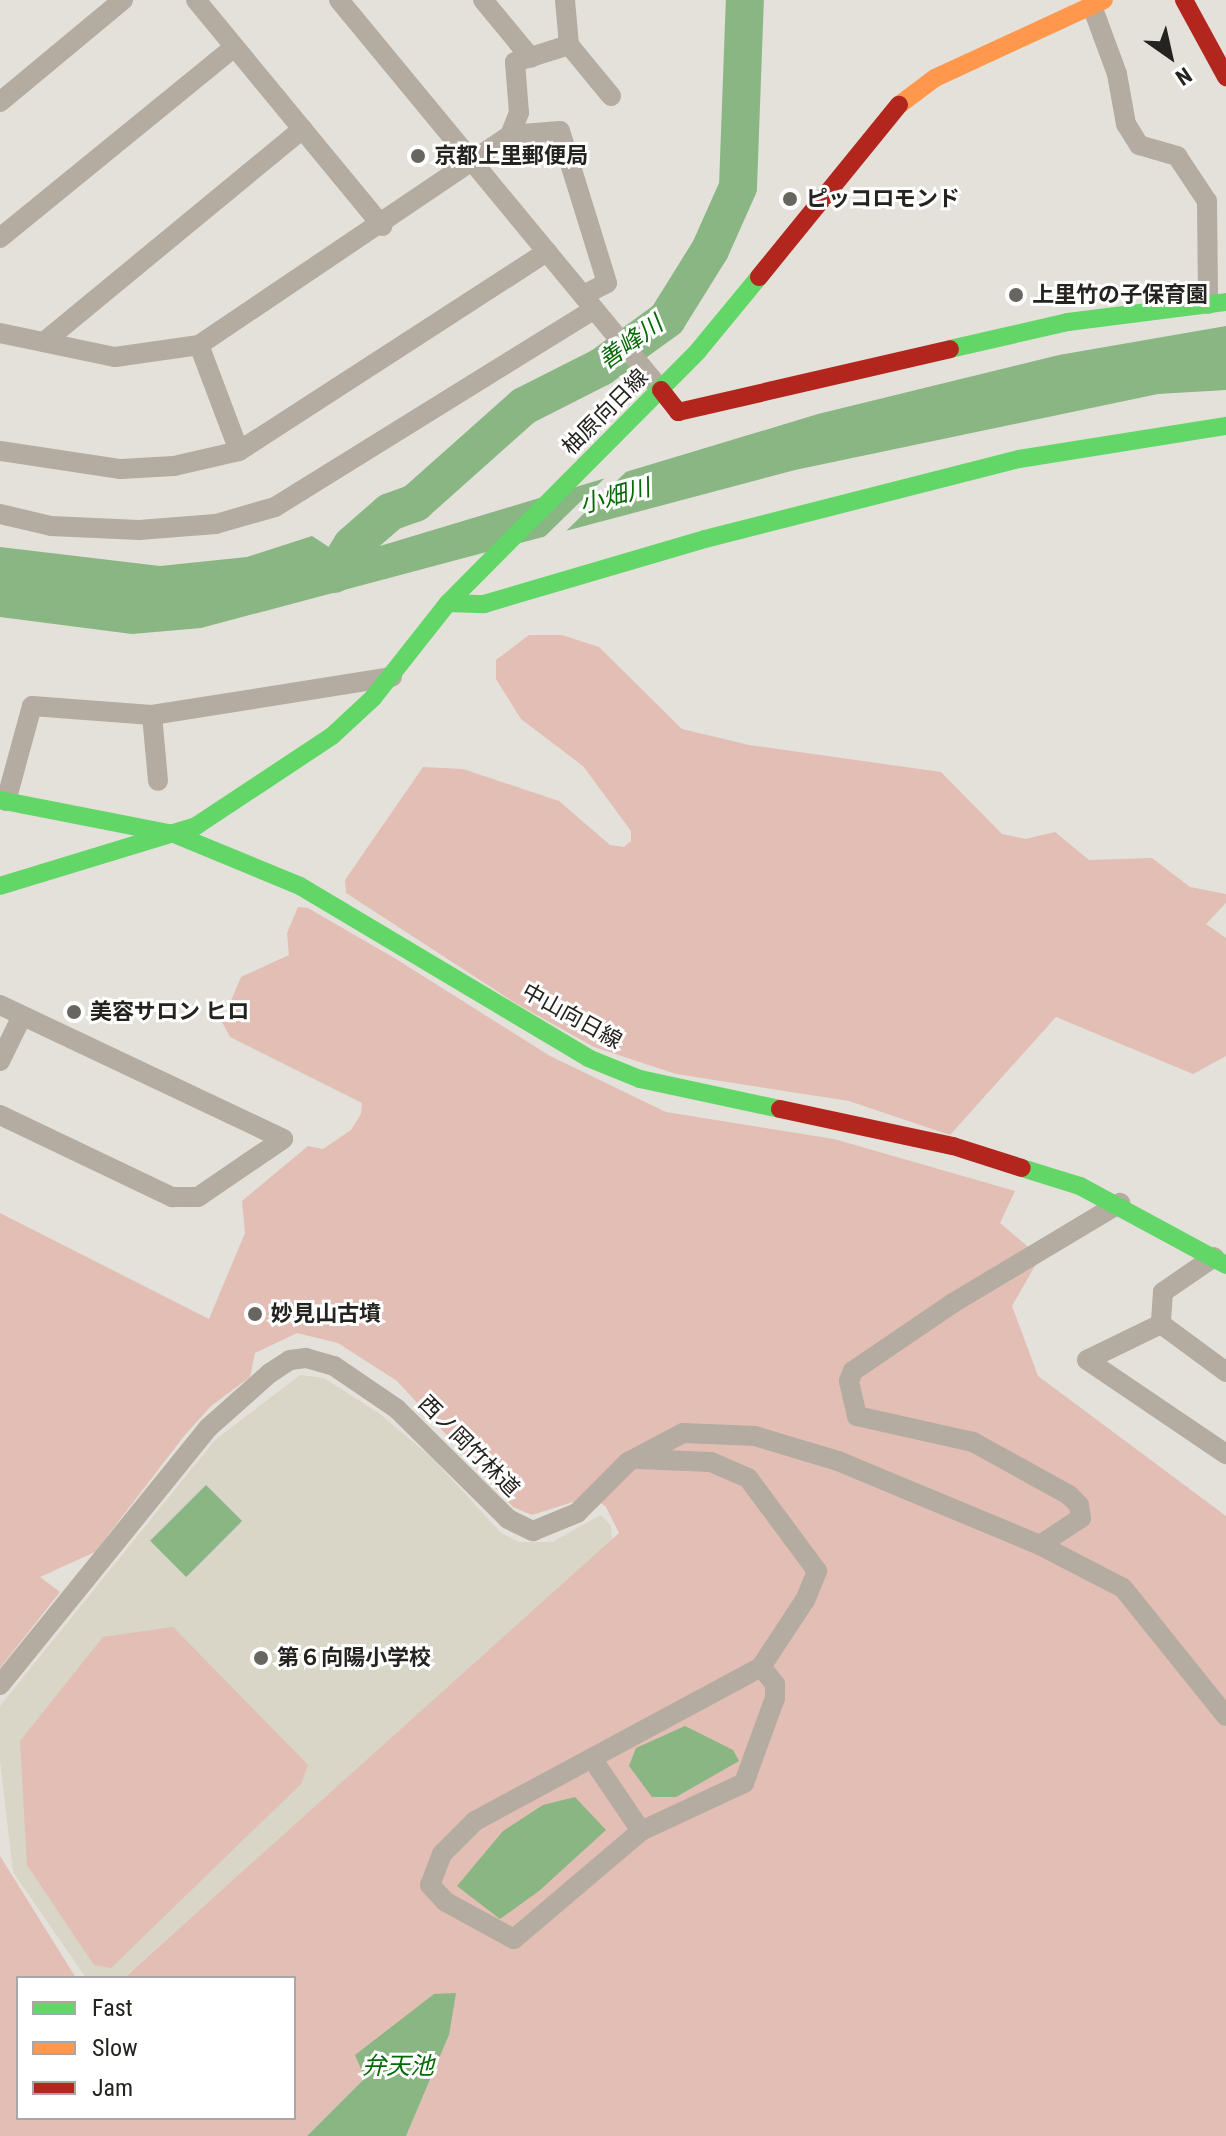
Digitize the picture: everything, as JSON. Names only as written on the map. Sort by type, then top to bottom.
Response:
[{"type":"main road","points":[[1184,0],[1226,77]]},
{"type":"main road","name":"柚原向日線","points":[[0,886],[174,834],[219,814],[291,766],[354,718],[392,677],[448,603],[661,390],[771,265],[903,100],[935,78],[1098,3]]},
{"type":"main road","points":[[661,390],[678,412],[1068,322],[1217,303]]},
{"type":"main road","points":[[448,603],[484,604],[705,539],[1019,459],[1226,426]]},
{"type":"main road","name":"中山向日線","points":[[3,800],[174,834],[346,910],[588,1058],[640,1079],[953,1146],[1120,1203],[1223,1256]]},
{"type":"street","points":[[0,102],[123,0]]},
{"type":"street","points":[[196,0],[382,226]]},
{"type":"street","points":[[339,0],[661,390]]},
{"type":"street","points":[[483,0],[531,58]]},
{"type":"street","points":[[565,0],[569,45],[611,96]]},
{"type":"street","points":[[1098,3],[1117,74],[1126,124],[1139,145],[1177,156],[1207,201],[1217,303]]},
{"type":"street","points":[[510,135],[519,113],[515,62],[569,45]]},
{"type":"street","points":[[0,238],[234,47]]},
{"type":"street","points":[[44,342],[302,129]]},
{"type":"street","points":[[0,333],[115,357],[199,345],[382,226],[510,135],[560,131],[607,283],[589,303],[275,507],[216,524],[139,530],[51,526],[0,514]]},
{"type":"street","points":[[0,451],[121,469],[174,466],[239,451],[547,252]]},
{"type":"street","points":[[199,345],[239,451]]},
{"type":"street","points":[[3,800],[32,706],[152,715],[392,677]]},
{"type":"street","points":[[152,715],[158,781]]},
{"type":"street","points":[[0,1005],[283,1139],[198,1197],[172,1197],[0,1115]]},
{"type":"street","points":[[0,1061],[22,1016]]},
{"type":"street","points":[[1040,1545],[1081,1518],[1079,1505],[1069,1495],[973,1442],[857,1416],[849,1381],[853,1371],[941,1311],[1120,1203]]},
{"type":"street","points":[[1161,1324],[1163,1292],[1223,1256]]},
{"type":"street","points":[[1161,1324],[1226,1372]]},
{"type":"street","points":[[1161,1324],[1087,1360],[1226,1454]]},
{"type":"street","name":"西ノ岡竹林道","points":[[0,1685],[208,1428],[290,1360],[306,1358],[334,1366],[397,1409],[519,1527],[551,1528],[577,1513],[634,1459],[683,1433],[755,1436],[838,1461],[1040,1545],[1123,1588],[1226,1716]]},
{"type":"street","points":[[634,1459],[711,1462],[748,1478],[817,1571],[761,1667],[475,1821],[442,1854],[430,1885],[446,1902],[514,1939],[641,1831],[744,1783],[775,1698],[775,1684],[761,1667]]},
{"type":"street","points":[[593,1760],[641,1831]]},
{"type":"shaded area","points":[[529,635],[562,635],[599,647],[682,729],[749,745],[941,772],[1002,834],[1026,839],[1055,832],[1089,860],[1152,858],[1190,887],[1226,894],[1226,903],[1206,924],[1226,938],[1226,1056],[1193,1074],[1056,1017],[950,1135],[849,1101],[676,1074],[594,1047],[517,1004],[346,893],[345,880],[423,767],[463,769],[559,801],[610,845],[624,847],[631,841],[631,831],[583,766],[521,719],[496,679],[496,660]]},
{"type":"shaded area","points":[[298,907],[308,908],[396,959],[550,1056],[666,1112],[834,1139],[1015,1191],[1000,1223],[1040,1257],[1012,1306],[1038,1376],[1226,1516],[1226,2136],[406,2136],[449,2035],[365,2078],[307,2136],[0,2136],[0,1856],[75,1976],[16,1976],[16,2120],[296,2120],[296,1976],[126,1976],[619,1533],[606,1507],[592,1496],[532,1515],[513,1507],[397,1381],[338,1343],[297,1333],[255,1353],[250,1377],[211,1406],[184,1436],[95,1552],[40,1577],[60,1592],[0,1668],[0,1213],[209,1319],[245,1233],[242,1201],[308,1146],[323,1149],[351,1130],[361,1114],[362,1103],[230,1037],[222,1022],[241,977],[289,955],[287,933]]},
{"type":"shaded area","name":"第６向陽小学校","points":[[300,1375],[324,1378],[380,1414],[433,1459],[501,1533],[519,1542],[552,1542],[601,1515],[611,1526],[612,1543],[125,1976],[85,1976],[13,1872],[0,1760],[0,1706],[215,1440]]},
{"type":"shaded area","points":[[173,1627],[308,1765],[301,1784],[111,1968],[94,1965],[27,1865],[20,1741],[103,1637]]},
{"type":"water","name":"小畑川","points":[[1226,326],[1226,390],[1158,394],[795,470],[201,628],[132,634],[0,617],[0,547],[160,566],[247,557],[312,536],[335,551],[380,546],[818,414],[1059,355]]},
{"type":"water","points":[[206,1485],[242,1521],[186,1577],[150,1541]]},
{"type":"water","points":[[685,1726],[733,1750],[739,1761],[676,1797],[652,1797],[629,1766],[636,1748]]},
{"type":"water","points":[[575,1797],[606,1830],[539,1891],[500,1919],[457,1886],[503,1831],[543,1805]]},
{"type":"water","name":"弁天池","points":[[456,1993],[449,2035],[406,2136],[307,2136],[365,2078],[355,2055],[434,1994]]},
{"type":"pier","points":[[635,463],[558,539],[536,545],[613,470]]},
{"type":"waterway","name":"善峰川","points":[[334,574],[352,545],[390,512],[415,503],[524,406],[601,367],[667,319],[710,250],[738,187],[745,0]]},
{"type":"traffic: fast","points":[[0,886],[196,826],[332,736],[373,698],[448,603],[698,351],[759,277]]},
{"type":"traffic: fast","points":[[950,349],[1068,322],[1226,302]]},
{"type":"traffic: fast","points":[[448,603],[484,604],[705,539],[1019,459],[1226,426]]},
{"type":"traffic: fast","points":[[0,800],[174,834],[300,886],[588,1058],[640,1079],[780,1109]]},
{"type":"traffic: fast","points":[[1022,1168],[1080,1186],[1226,1265]]},
{"type":"traffic: slow","points":[[899,105],[935,78],[1104,0]]},
{"type":"traffic: jam","points":[[1184,0],[1226,77]]},
{"type":"traffic: jam","points":[[759,277],[899,105]]},
{"type":"traffic: jam","points":[[661,390],[678,412],[950,349]]},
{"type":"traffic: jam","points":[[780,1109],[953,1146],[1022,1168]]},
{"type":"place","name":"京都上里郵便局","points":[[418,156]]},
{"type":"place","name":"ピッコロモンド","points":[[790,199]]},
{"type":"place","name":"上里竹の子保育園","points":[[1016,295]]},
{"type":"place","name":"美容サロン ヒロ","points":[[74,1012]]},
{"type":"place","name":"妙見山古墳","points":[[255,1314]]},
{"type":"place","name":"第６向陽小学校","points":[[261,1658]]}]
